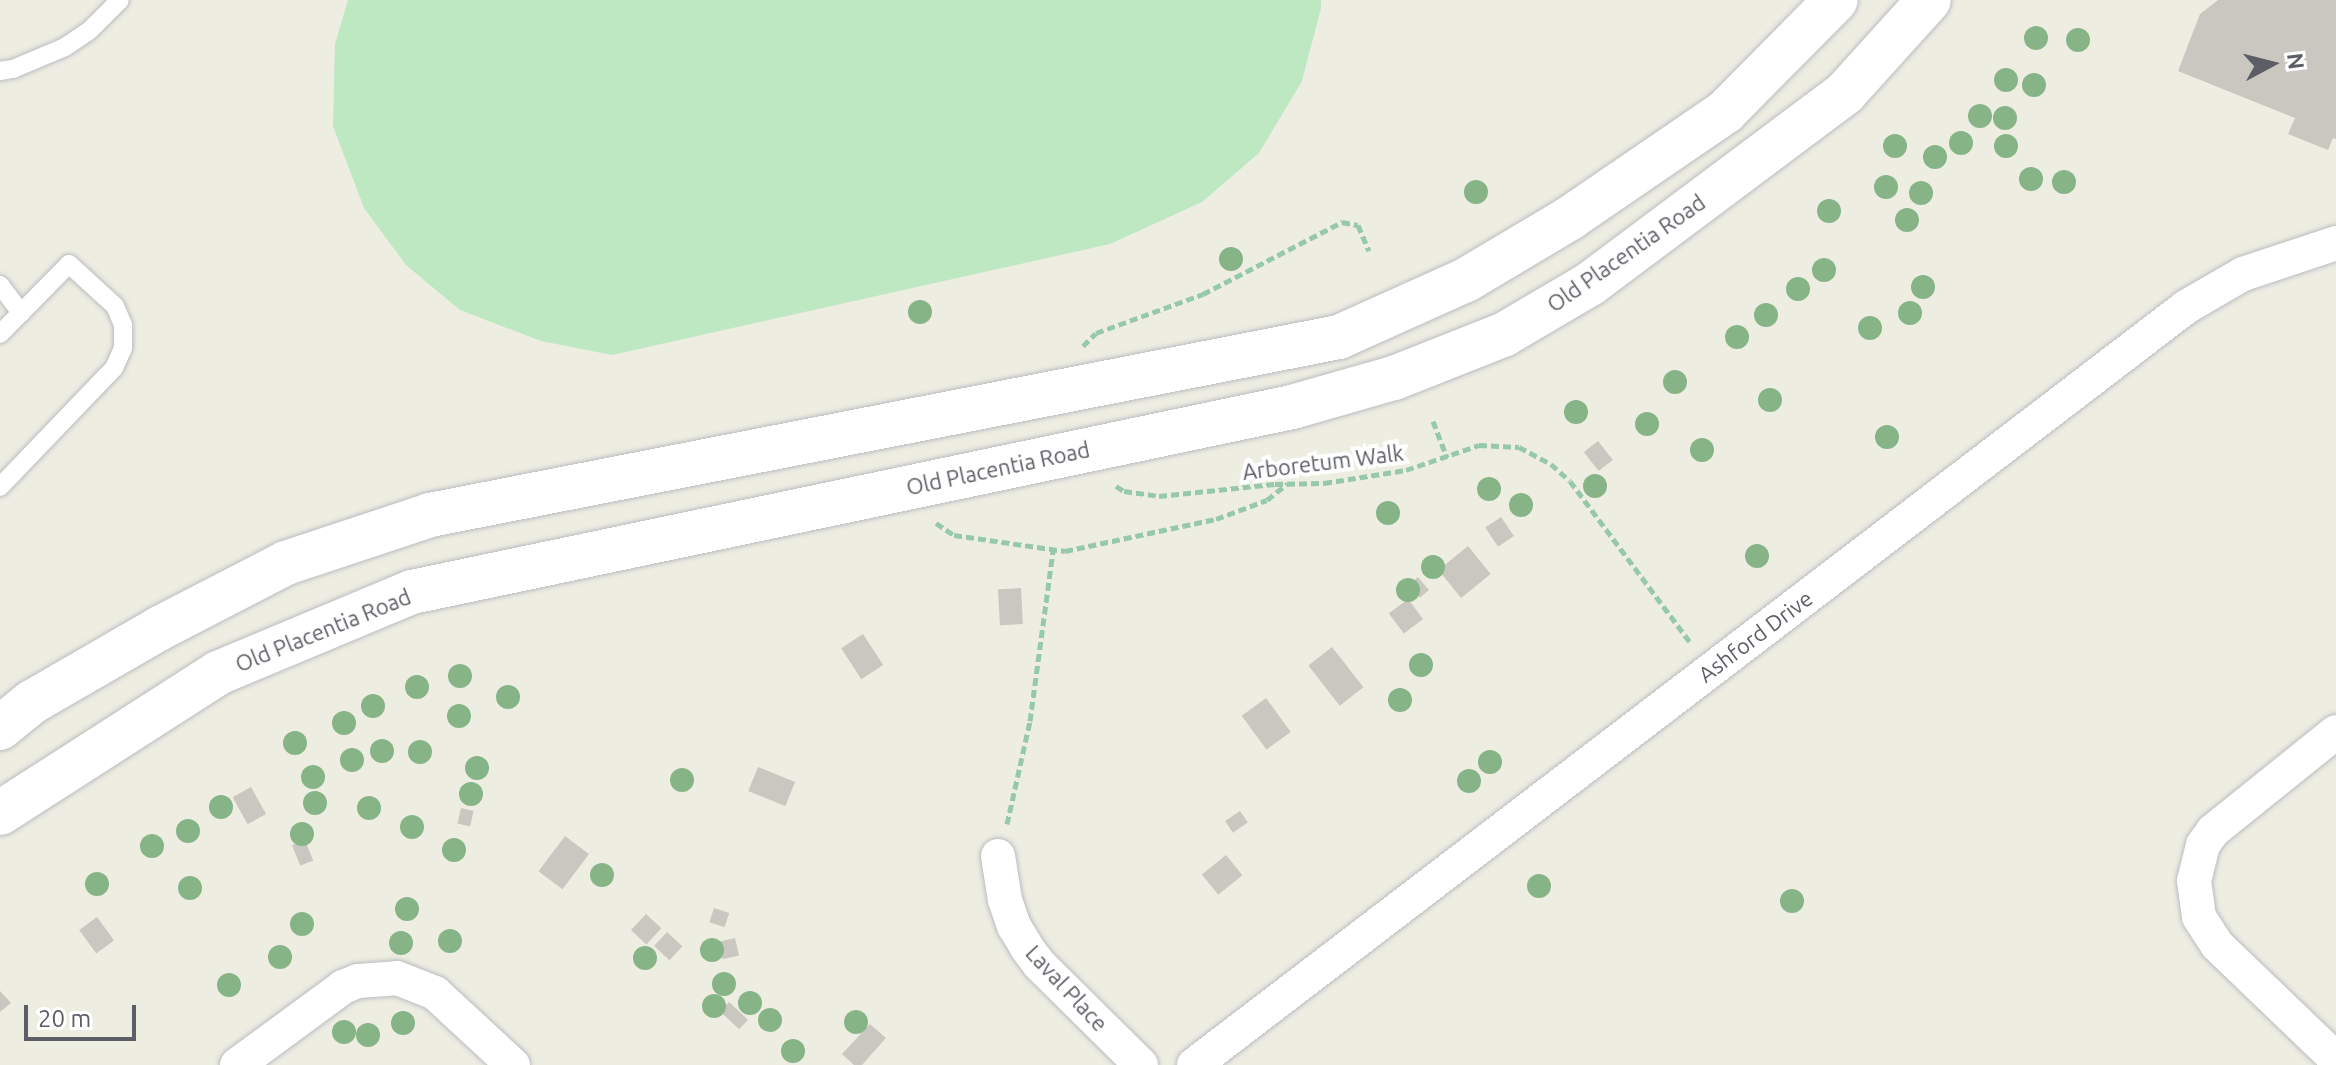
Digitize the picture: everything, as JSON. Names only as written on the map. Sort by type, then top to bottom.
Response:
[{"type":"main road","points":[[0,728],[32,702],[70,680],[286,563],[430,515],[1339,337],[1466,280],[1570,218],[1726,111],[1836,0]]},
{"type":"main road","name":"Old Placentia Road","points":[[0,813],[218,673],[412,592],[1292,407],[1394,378],[1505,334],[1590,284],[1845,93],[1929,0]]},
{"type":"street","name":"Ashford Drive","points":[[1194,1065],[2186,307],[2243,274],[2336,243]]},
{"type":"street","points":[[2336,732],[2213,831],[2203,845],[2194,881],[2199,917],[2217,945],[2336,1059]]},
{"type":"street","name":"Laval Place","points":[[998,856],[1005,900],[1014,926],[1027,948],[1040,965],[1141,1065]]},
{"type":"street","points":[[237,1065],[343,987],[358,981],[397,978],[435,993],[513,1065]]},
{"type":"lane","points":[[0,71],[13,69],[65,47],[90,30],[120,0]]},
{"type":"lane","points":[[0,334],[69,264],[115,306],[123,325],[123,348],[114,368],[0,487]]},
{"type":"lane","points":[[0,285],[21,313]]},
{"type":"path","points":[[1082,356],[1084,342],[1096,333],[1203,294],[1342,222],[1358,225],[1369,251]]},
{"type":"path","points":[[1433,421],[1447,457]]},
{"type":"path","name":"Arboretum Walk","points":[[1111,478],[1124,491],[1159,496],[1324,483],[1387,473],[1479,445],[1508,445],[1529,451],[1562,472],[1690,642]]},
{"type":"path","points":[[933,515],[938,527],[954,535],[1053,551],[1088,548],[1216,519],[1267,500],[1287,484]]},
{"type":"path","points":[[998,856],[1027,742],[1053,551]]},
{"type":"green space","points":[[348,0],[1321,0],[1321,8],[1302,81],[1259,153],[1202,202],[1110,244],[612,355],[541,341],[460,310],[406,265],[364,208],[333,126],[335,44]]},
{"type":"building","points":[[2218,0],[2336,0],[2336,139],[2333,138],[2328,150],[2288,134],[2295,118],[2178,71],[2200,14]]},
{"type":"building","points":[[1598,441],[1613,460],[1599,471],[1584,452]]},
{"type":"building","points":[[1501,517],[1514,536],[1498,547],[1485,528]]},
{"type":"building","points":[[1468,546],[1491,574],[1461,598],[1438,570]]},
{"type":"building","points":[[1418,577],[1429,590],[1420,598],[1409,585]]},
{"type":"building","points":[[1021,588],[1023,624],[1000,625],[998,589]]},
{"type":"building","points":[[1408,599],[1423,619],[1404,633],[1389,613]]},
{"type":"building","points":[[863,634],[883,665],[861,679],[841,648]]},
{"type":"building","points":[[1332,647],[1363,687],[1340,706],[1308,665]]},
{"type":"building","points":[[1266,698],[1291,732],[1266,750],[1242,716]]},
{"type":"building","points":[[758,767],[795,782],[785,806],[748,791]]},
{"type":"building","points":[[251,787],[266,814],[248,824],[233,797]]},
{"type":"building","points":[[461,808],[474,811],[470,827],[457,824]]},
{"type":"building","points":[[1240,811],[1248,823],[1233,833],[1225,821]]},
{"type":"building","points":[[565,836],[589,854],[562,889],[539,871]]},
{"type":"building","points":[[305,840],[313,860],[300,866],[292,845]]},
{"type":"building","points":[[1226,855],[1242,875],[1218,895],[1202,875]]},
{"type":"building","points":[[714,908],[729,913],[725,927],[709,922]]},
{"type":"building","points":[[646,914],[661,928],[646,944],[631,930]]},
{"type":"building","points":[[97,917],[114,940],[96,953],[79,930]]},
{"type":"building","points":[[667,932],[682,946],[669,960],[654,946]]},
{"type":"building","points":[[735,938],[739,956],[722,959],[718,942]]},
{"type":"building","points":[[0,991],[11,1003],[0,1012]]},
{"type":"building","points":[[729,1002],[748,1020],[739,1029],[720,1012]]},
{"type":"building","points":[[870,1024],[886,1038],[862,1065],[854,1065],[842,1054]]}]
